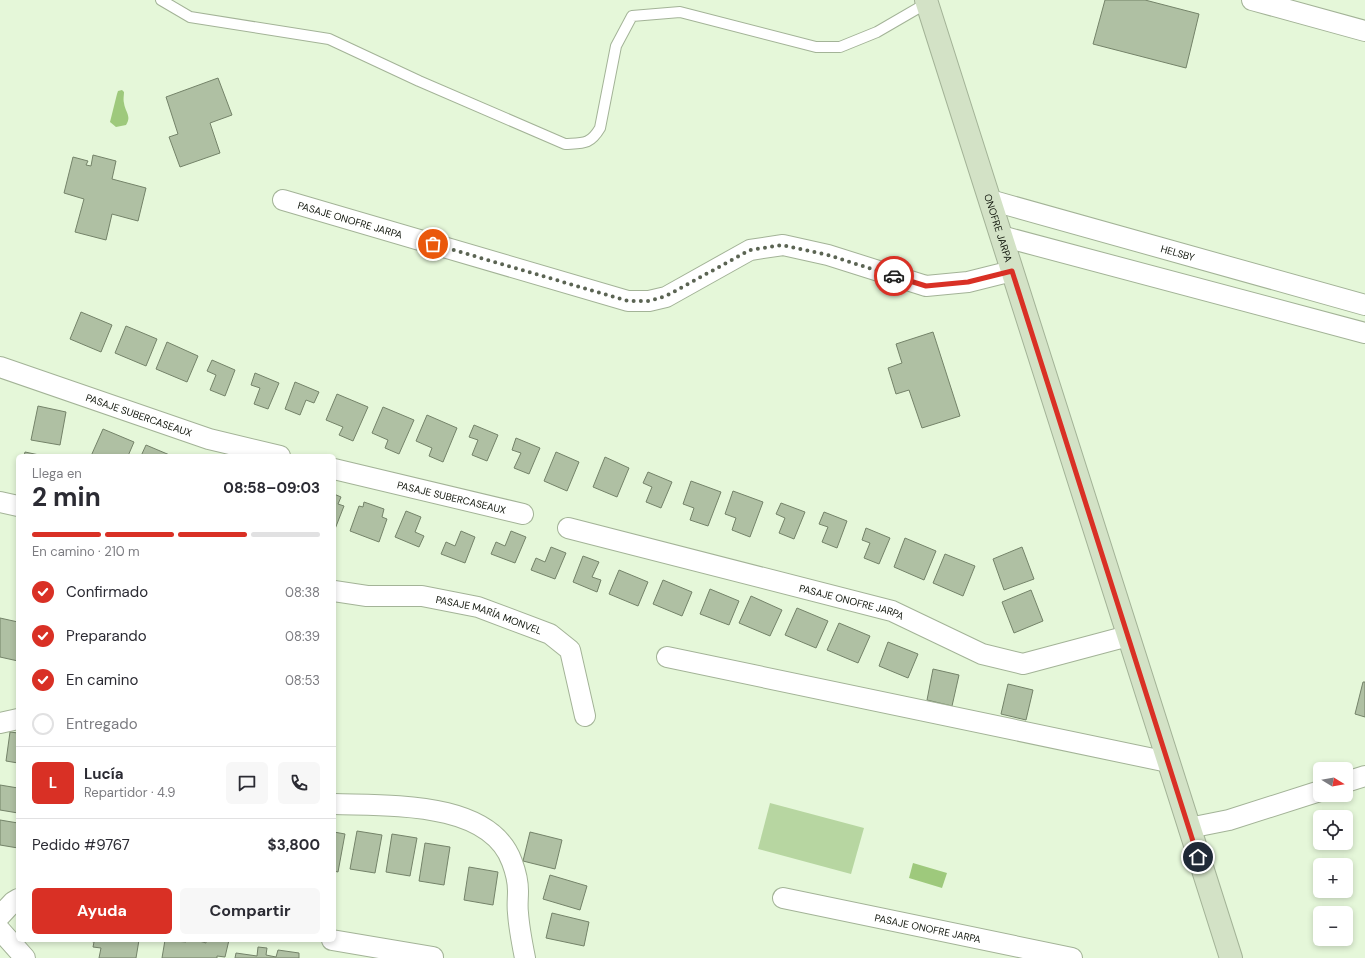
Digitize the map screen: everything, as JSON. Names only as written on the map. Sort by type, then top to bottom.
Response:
[{"type":"street","points":[[1252,0],[1365,31]]},
{"type":"street","name":"ONOFRE JARPA","points":[[927,2],[1231,958]]},
{"type":"street","name":"PASAJE ONOFRE JARPA","points":[[283,200],[628,301],[649,301],[666,296],[750,250],[782,245],[828,255],[926,286],[968,282],[1012,271]]},
{"type":"street","name":"HELSBY","points":[[990,200],[1365,305]]},
{"type":"street","points":[[1001,236],[1365,333]]},
{"type":"street","name":"PASAJE SUBERCASEAUX","points":[[0,367],[209,439],[272,454]]},
{"type":"street","name":"PASAJE SUBERCASEAUX","points":[[336,469],[523,514]]},
{"type":"street","points":[[0,502],[16,506]]},
{"type":"street","name":"PASAJE ONOFRE JARPA","points":[[568,528],[892,611],[982,654],[1023,664],[1128,636]]},
{"type":"street","name":"PASAJE MARÍA MONVEL","points":[[336,591],[367,596],[422,596],[478,607],[550,634],[570,650],[585,716]]},
{"type":"street","points":[[667,657],[1168,762]]},
{"type":"street","points":[[0,723],[16,719]]},
{"type":"street","points":[[1353,780],[1365,776]]},
{"type":"street","points":[[1189,828],[1229,820],[1313,793]]},
{"type":"street","points":[[336,804],[402,807],[440,811],[480,825],[498,838],[512,861],[518,890],[517,911],[525,958]]},
{"type":"street","name":"PASAJE ONOFRE JARPA","points":[[784,898],[1072,958]]},
{"type":"street","points":[[0,916],[16,900]]},
{"type":"street","points":[[0,930],[25,958]]},
{"type":"street","points":[[336,941],[433,957]]},
{"type":"lane","points":[[162,0],[190,17],[329,39],[419,81],[565,144],[582,143],[594,139],[600,128],[616,46],[632,16],[680,12],[816,47],[840,47],[877,32],[927,2]]},
{"type":"shaded area","points":[[122,90],[124,92],[124,102],[128,114],[128,122],[126,125],[116,127],[110,122],[118,91]]},
{"type":"shaded area","points":[[770,803],[864,828],[851,874],[758,849]]},
{"type":"shaded area","points":[[913,863],[947,873],[942,888],[909,878]]},
{"type":"building","points":[[1105,0],[1145,0],[1199,14],[1186,68],[1093,44]]},
{"type":"building","points":[[218,78],[232,115],[210,123],[220,153],[180,167],[169,137],[178,134],[166,97]]},
{"type":"building","points":[[93,155],[116,161],[112,179],[146,188],[138,221],[112,214],[106,240],[75,232],[84,199],[64,193],[73,157],[88,161],[86,165],[91,166]]},
{"type":"building","points":[[81,312],[112,325],[101,352],[70,339]]},
{"type":"building","points":[[126,326],[157,339],[146,366],[115,353]]},
{"type":"building","points":[[933,332],[960,416],[922,428],[909,390],[896,394],[888,368],[902,363],[896,344]]},
{"type":"building","points":[[167,342],[198,356],[187,382],[156,369]]},
{"type":"building","points":[[212,360],[235,370],[225,396],[210,390],[216,375],[207,371]]},
{"type":"building","points":[[255,373],[279,383],[268,409],[254,404],[260,388],[251,385]]},
{"type":"building","points":[[295,382],[319,392],[314,403],[306,400],[300,415],[285,409]]},
{"type":"building","points":[[337,394],[368,407],[353,441],[339,435],[343,427],[326,420]]},
{"type":"building","points":[[38,406],[66,412],[60,445],[31,440]]},
{"type":"building","points":[[383,407],[414,420],[399,454],[385,448],[388,440],[372,433]]},
{"type":"building","points":[[427,415],[457,428],[443,462],[429,456],[432,448],[416,441]]},
{"type":"building","points":[[474,425],[498,435],[487,461],[472,455],[478,440],[469,437]]},
{"type":"building","points":[[103,429],[134,442],[129,454],[92,454]]},
{"type":"building","points":[[516,438],[540,448],[529,474],[514,468],[521,453],[512,450]]},
{"type":"building","points":[[146,445],[167,454],[142,454]]},
{"type":"building","points":[[556,452],[579,462],[567,491],[544,481]]},
{"type":"building","points":[[605,457],[629,468],[617,497],[593,487]]},
{"type":"building","points":[[648,472],[672,482],[661,508],[646,502],[652,487],[643,483]]},
{"type":"building","points":[[691,481],[721,492],[708,526],[690,520],[694,508],[683,504]]},
{"type":"building","points":[[733,491],[763,502],[750,537],[732,530],[736,518],[725,514]]},
{"type":"building","points":[[336,495],[341,497],[338,504],[344,506],[336,526]]},
{"type":"building","points":[[364,502],[384,509],[382,517],[387,519],[379,542],[350,531],[359,506],[363,507]]},
{"type":"building","points":[[781,503],[805,512],[794,539],[779,533],[785,518],[776,514]]},
{"type":"building","points":[[406,511],[421,517],[415,532],[424,536],[419,547],[395,537]]},
{"type":"building","points":[[824,512],[847,521],[837,548],[822,542],[828,527],[819,524]]},
{"type":"building","points":[[866,528],[890,538],[879,564],[864,558],[870,543],[862,540]]},
{"type":"building","points":[[461,531],[475,537],[465,563],[441,554],[446,542],[455,546]]},
{"type":"building","points":[[511,531],[526,537],[515,563],[491,554],[496,542],[505,546]]},
{"type":"building","points":[[905,538],[936,551],[924,580],[894,567]]},
{"type":"building","points":[[551,547],[566,553],[555,579],[531,570],[536,558],[545,562]]},
{"type":"building","points":[[1022,547],[1034,579],[1004,590],[993,559]]},
{"type":"building","points":[[945,554],[975,566],[963,596],[933,583]]},
{"type":"building","points":[[583,556],[599,562],[592,577],[601,580],[597,592],[573,582]]},
{"type":"building","points":[[619,570],[648,582],[638,606],[609,594]]},
{"type":"building","points":[[663,580],[692,592],[682,616],[653,604]]},
{"type":"building","points":[[710,589],[739,601],[729,625],[700,614]]},
{"type":"building","points":[[1031,590],[1043,621],[1014,633],[1002,602]]},
{"type":"building","points":[[751,596],[782,610],[770,636],[739,623]]},
{"type":"building","points":[[797,608],[828,621],[816,648],[785,635]]},
{"type":"building","points":[[0,618],[16,622],[16,661],[0,657]]},
{"type":"building","points":[[839,623],[870,636],[858,663],[827,650]]},
{"type":"building","points":[[888,642],[918,654],[908,678],[879,666]]},
{"type":"building","points":[[933,669],[959,675],[952,706],[927,700]]},
{"type":"building","points":[[1363,682],[1365,682],[1365,717],[1355,714]]},
{"type":"building","points":[[1008,684],[1033,690],[1026,720],[1001,714]]},
{"type":"building","points":[[10,732],[16,733],[16,763],[6,761]]},
{"type":"building","points":[[0,785],[16,788],[16,813],[0,810]]},
{"type":"building","points":[[0,820],[16,823],[16,848],[0,845]]},
{"type":"building","points":[[357,831],[382,835],[375,873],[350,869]]},
{"type":"building","points":[[336,832],[345,834],[338,872],[336,872]]},
{"type":"building","points":[[530,832],[562,840],[555,869],[523,861]]},
{"type":"building","points":[[392,834],[417,838],[410,876],[386,872]]},
{"type":"building","points":[[425,843],[450,847],[444,885],[419,881]]},
{"type":"building","points":[[469,867],[498,872],[493,905],[464,900]]},
{"type":"building","points":[[550,875],[587,886],[580,910],[543,899]]},
{"type":"building","points":[[552,913],[589,922],[584,946],[546,938]]},
{"type":"building","points":[[94,942],[139,942],[136,958],[99,958],[101,948],[93,947]]},
{"type":"building","points":[[165,942],[229,942],[225,957],[162,958]]},
{"type":"building","points":[[258,947],[267,948],[266,955],[276,957],[278,950],[299,953],[299,958],[235,958],[236,953],[257,956]]},
{"type":"way so far","points":[[433,244],[628,301],[649,301],[666,296],[750,250],[782,245],[828,255],[894,276]]},
{"type":"route","points":[[894,276],[926,286],[968,282],[1012,271],[1198,857]]}]
